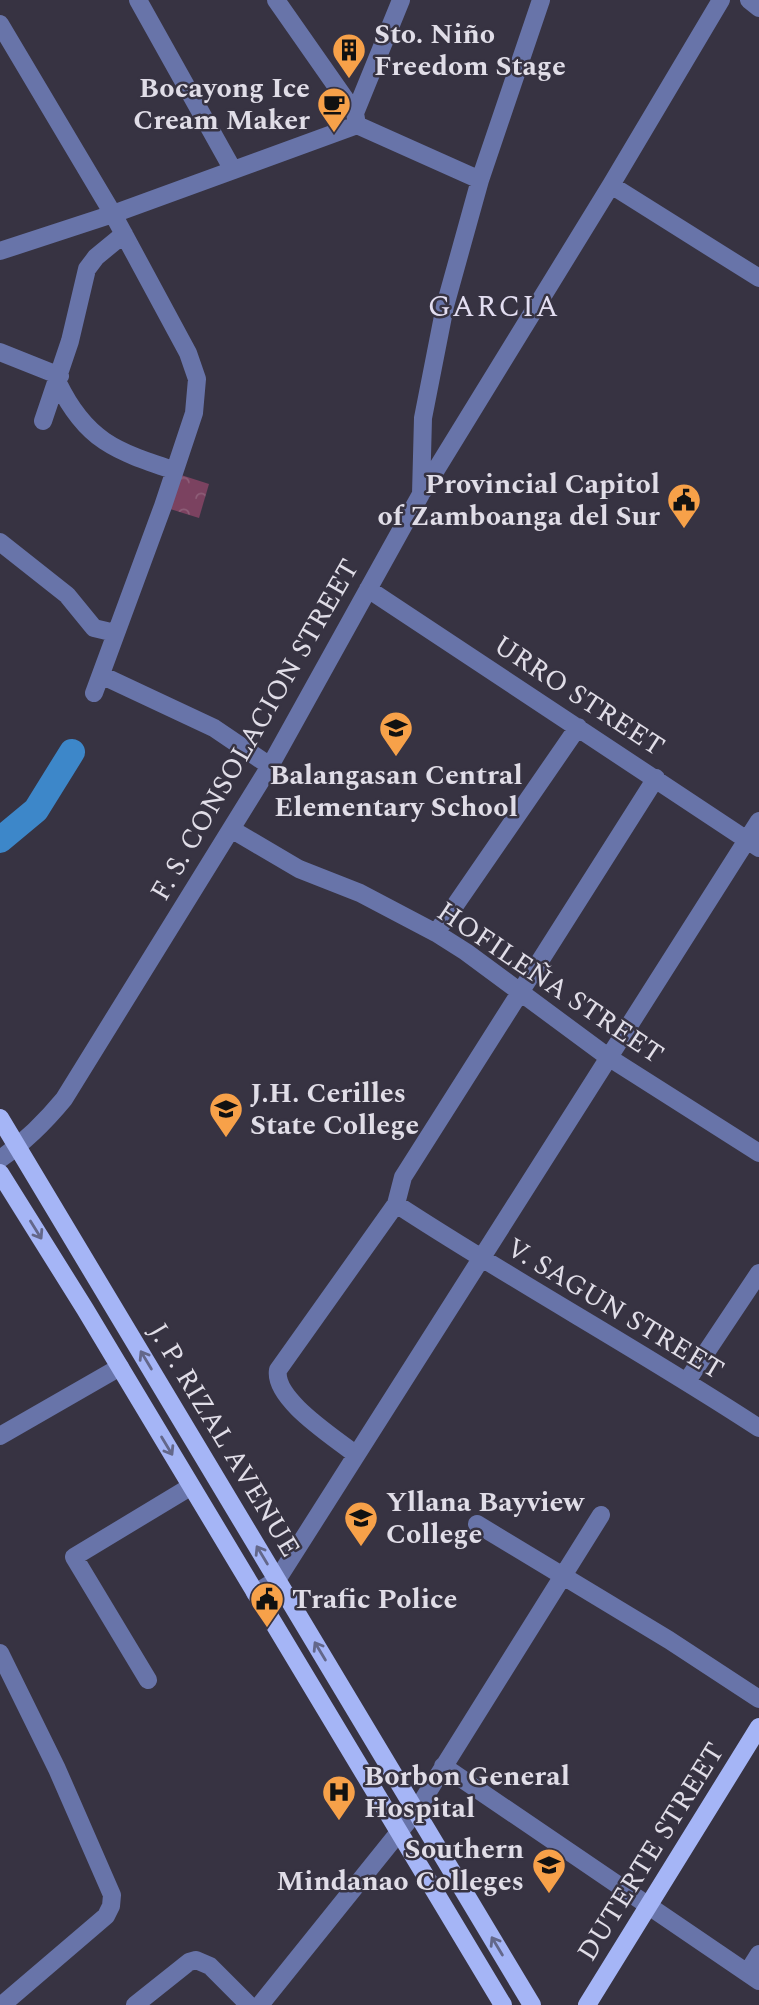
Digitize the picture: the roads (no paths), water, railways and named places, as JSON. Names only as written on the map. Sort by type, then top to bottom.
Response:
[{"type":"main road","name":"J. P. RIZAL AVENUE","points":[[0,1118],[532,2005]]},
{"type":"main road","name":"J. P. RIZAL AVENUE","points":[[0,1172],[503,2005]]},
{"type":"main road","name":"DUTERTE STREET","points":[[587,2005],[759,1727]]},
{"type":"main road","points":[[351,1751],[372,1738]]},
{"type":"street","points":[[138,0],[233,170]]},
{"type":"street","points":[[276,0],[356,119],[480,180]]},
{"type":"street","points":[[0,251],[113,214],[233,170],[356,119],[401,0]]},
{"type":"street","name":"F. S. CONSOLACION STREET","points":[[0,1159],[43,1124],[64,1099],[270,766],[421,494],[424,418],[444,306],[480,180],[541,0]]},
{"type":"street","points":[[421,494],[721,0]]},
{"type":"street","points":[[748,0],[759,8]]},
{"type":"street","points":[[0,24],[113,214],[195,368],[198,393],[194,413],[94,693]]},
{"type":"street","points":[[611,185],[759,278]]},
{"type":"street","points":[[43,421],[59,379],[87,269],[96,257],[124,234]]},
{"type":"street","points":[[0,352],[59,379],[73,412],[83,424],[115,449],[173,470]]},
{"type":"street","points":[[0,542],[67,595],[93,628],[115,633]]},
{"type":"street","name":"URRO STREET","points":[[368,589],[753,844]]},
{"type":"street","points":[[101,676],[214,728],[270,766]]},
{"type":"street","points":[[436,933],[578,727]]},
{"type":"street","points":[[355,1454],[285,1395],[276,1378],[283,1361],[396,1204],[403,1177],[656,778]]},
{"type":"street","points":[[255,1593],[277,1580],[608,1057],[753,844],[759,821]]},
{"type":"street","name":"HOFILEÑA STREET","points":[[231,829],[299,869],[360,894],[436,933],[466,952],[519,994],[608,1057],[759,1153]]},
{"type":"street","name":"V. SAGUN STREET","points":[[396,1204],[480,1259],[687,1381],[759,1428]]},
{"type":"street","points":[[687,1381],[759,1273]]},
{"type":"street","points":[[0,1436],[120,1367]]},
{"type":"street","points":[[148,1680],[74,1557],[190,1487]]},
{"type":"street","points":[[260,2005],[416,1811],[601,1515]]},
{"type":"street","points":[[477,1524],[669,1640],[759,1699]]},
{"type":"street","points":[[0,1653],[57,1769],[112,1895],[106,1916],[2,2005]]},
{"type":"street","points":[[443,1766],[753,1977],[759,1954]]},
{"type":"street","points":[[135,2005],[189,1962],[196,1960],[210,1966],[249,2005]]},
{"type":"waterway","points":[[0,840],[36,810],[72,752]]},
{"type":"place","name":"Sto. Niño Freedom Stage","points":[[349,80]]},
{"type":"place","name":"Bocayong Ice Cream Maker","points":[[334,134]]},
{"type":"place","name":"Provincial Capitol of Zamboanga del Sur","points":[[684,530]]},
{"type":"place","name":"Balangasan Central Elementary School","points":[[396,758]]},
{"type":"place","name":"J.H. Cerilles State College","points":[[226,1139]]},
{"type":"place","name":"Yllana Bayview College","points":[[361,1548]]},
{"type":"place","name":"Trafic Police","points":[[267,1629]]},
{"type":"place","name":"Borbon General Hospital","points":[[339,1822]]},
{"type":"place","name":"Southern Mindanao Colleges","points":[[549,1895]]},
{"type":"district","name":"GARCIA","points":[[494,307]]}]
